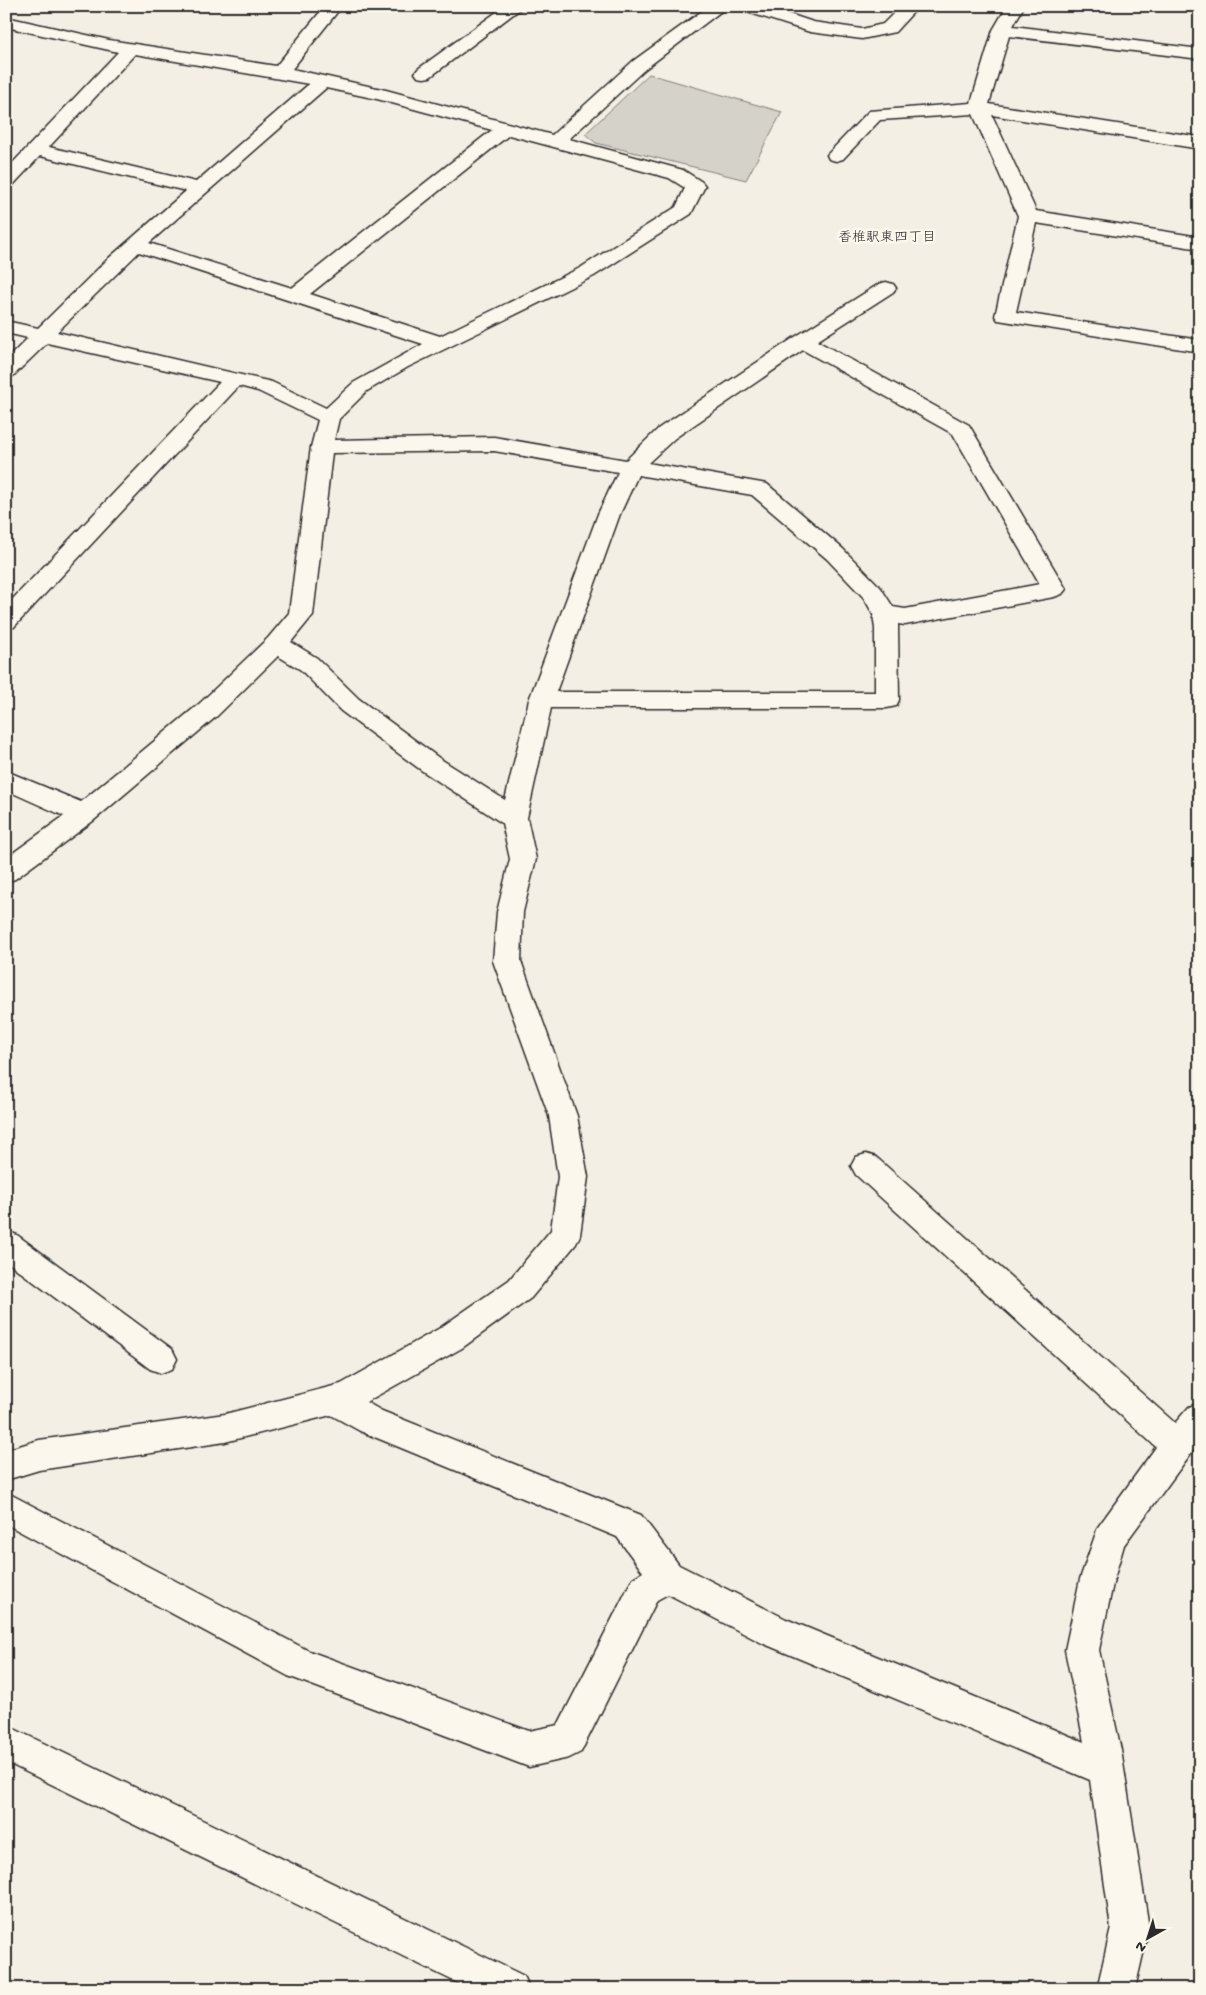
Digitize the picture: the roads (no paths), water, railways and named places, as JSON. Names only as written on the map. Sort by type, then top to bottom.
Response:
[{"type":"street","points":[[280,72],[334,6]]},
{"type":"street","points":[[424,74],[516,6]]},
{"type":"street","points":[[556,141],[639,64],[720,6]]},
{"type":"street","points":[[747,6],[810,27],[862,34],[889,28],[912,6]]},
{"type":"street","points":[[1016,6],[1002,30],[979,108],[1028,216],[1005,316],[1200,346]]},
{"type":"street","points":[[6,22],[131,48],[280,72],[380,94],[676,174],[695,186],[684,210],[586,272],[400,363],[360,387],[329,417],[322,447],[301,615],[276,644],[208,710],[84,814],[6,872]]},
{"type":"street","points":[[1002,30],[1200,54]]},
{"type":"street","points":[[6,181],[131,48]]},
{"type":"street","points":[[6,372],[116,262],[322,82]]},
{"type":"street","points":[[836,156],[875,115],[979,108],[1200,143]]},
{"type":"street","points":[[296,295],[506,128]]},
{"type":"street","points":[[35,150],[200,189]]},
{"type":"street","points":[[1028,216],[1200,243]]},
{"type":"street","points":[[136,245],[441,343]]},
{"type":"street","points":[[6,1465],[39,1454],[225,1428],[348,1396],[451,1338],[520,1289],[565,1235],[573,1177],[563,1116],[508,961],[510,912],[523,859],[514,818],[540,700],[609,514],[631,467],[667,433],[802,341],[886,288]]},
{"type":"street","points":[[6,327],[265,386],[329,417]]},
{"type":"street","points":[[802,341],[961,430],[1054,589],[905,617],[885,614]]},
{"type":"street","points":[[6,621],[234,379]]},
{"type":"street","points":[[322,447],[494,444],[759,489],[835,554],[873,593],[885,614],[887,629],[886,700],[540,700]]},
{"type":"street","points":[[276,644],[309,664],[350,705],[430,764],[514,818]]},
{"type":"street","points":[[6,780],[84,814]]},
{"type":"street","points":[[866,1166],[1176,1445]]},
{"type":"street","points":[[6,1244],[161,1359]]},
{"type":"street","points":[[334,1400],[371,1422],[629,1526],[667,1576],[774,1631],[1106,1769]]},
{"type":"street","points":[[1116,1989],[1130,1928],[1106,1769],[1082,1650],[1098,1579],[1110,1538],[1176,1445],[1200,1417]]},
{"type":"street","points":[[6,1507],[300,1664],[530,1749],[569,1740],[645,1589],[667,1576]]},
{"type":"street","points":[[6,1742],[511,1989]]},
{"type":"district","name":"香椎駅東四丁目","points":[[887,236]]}]
